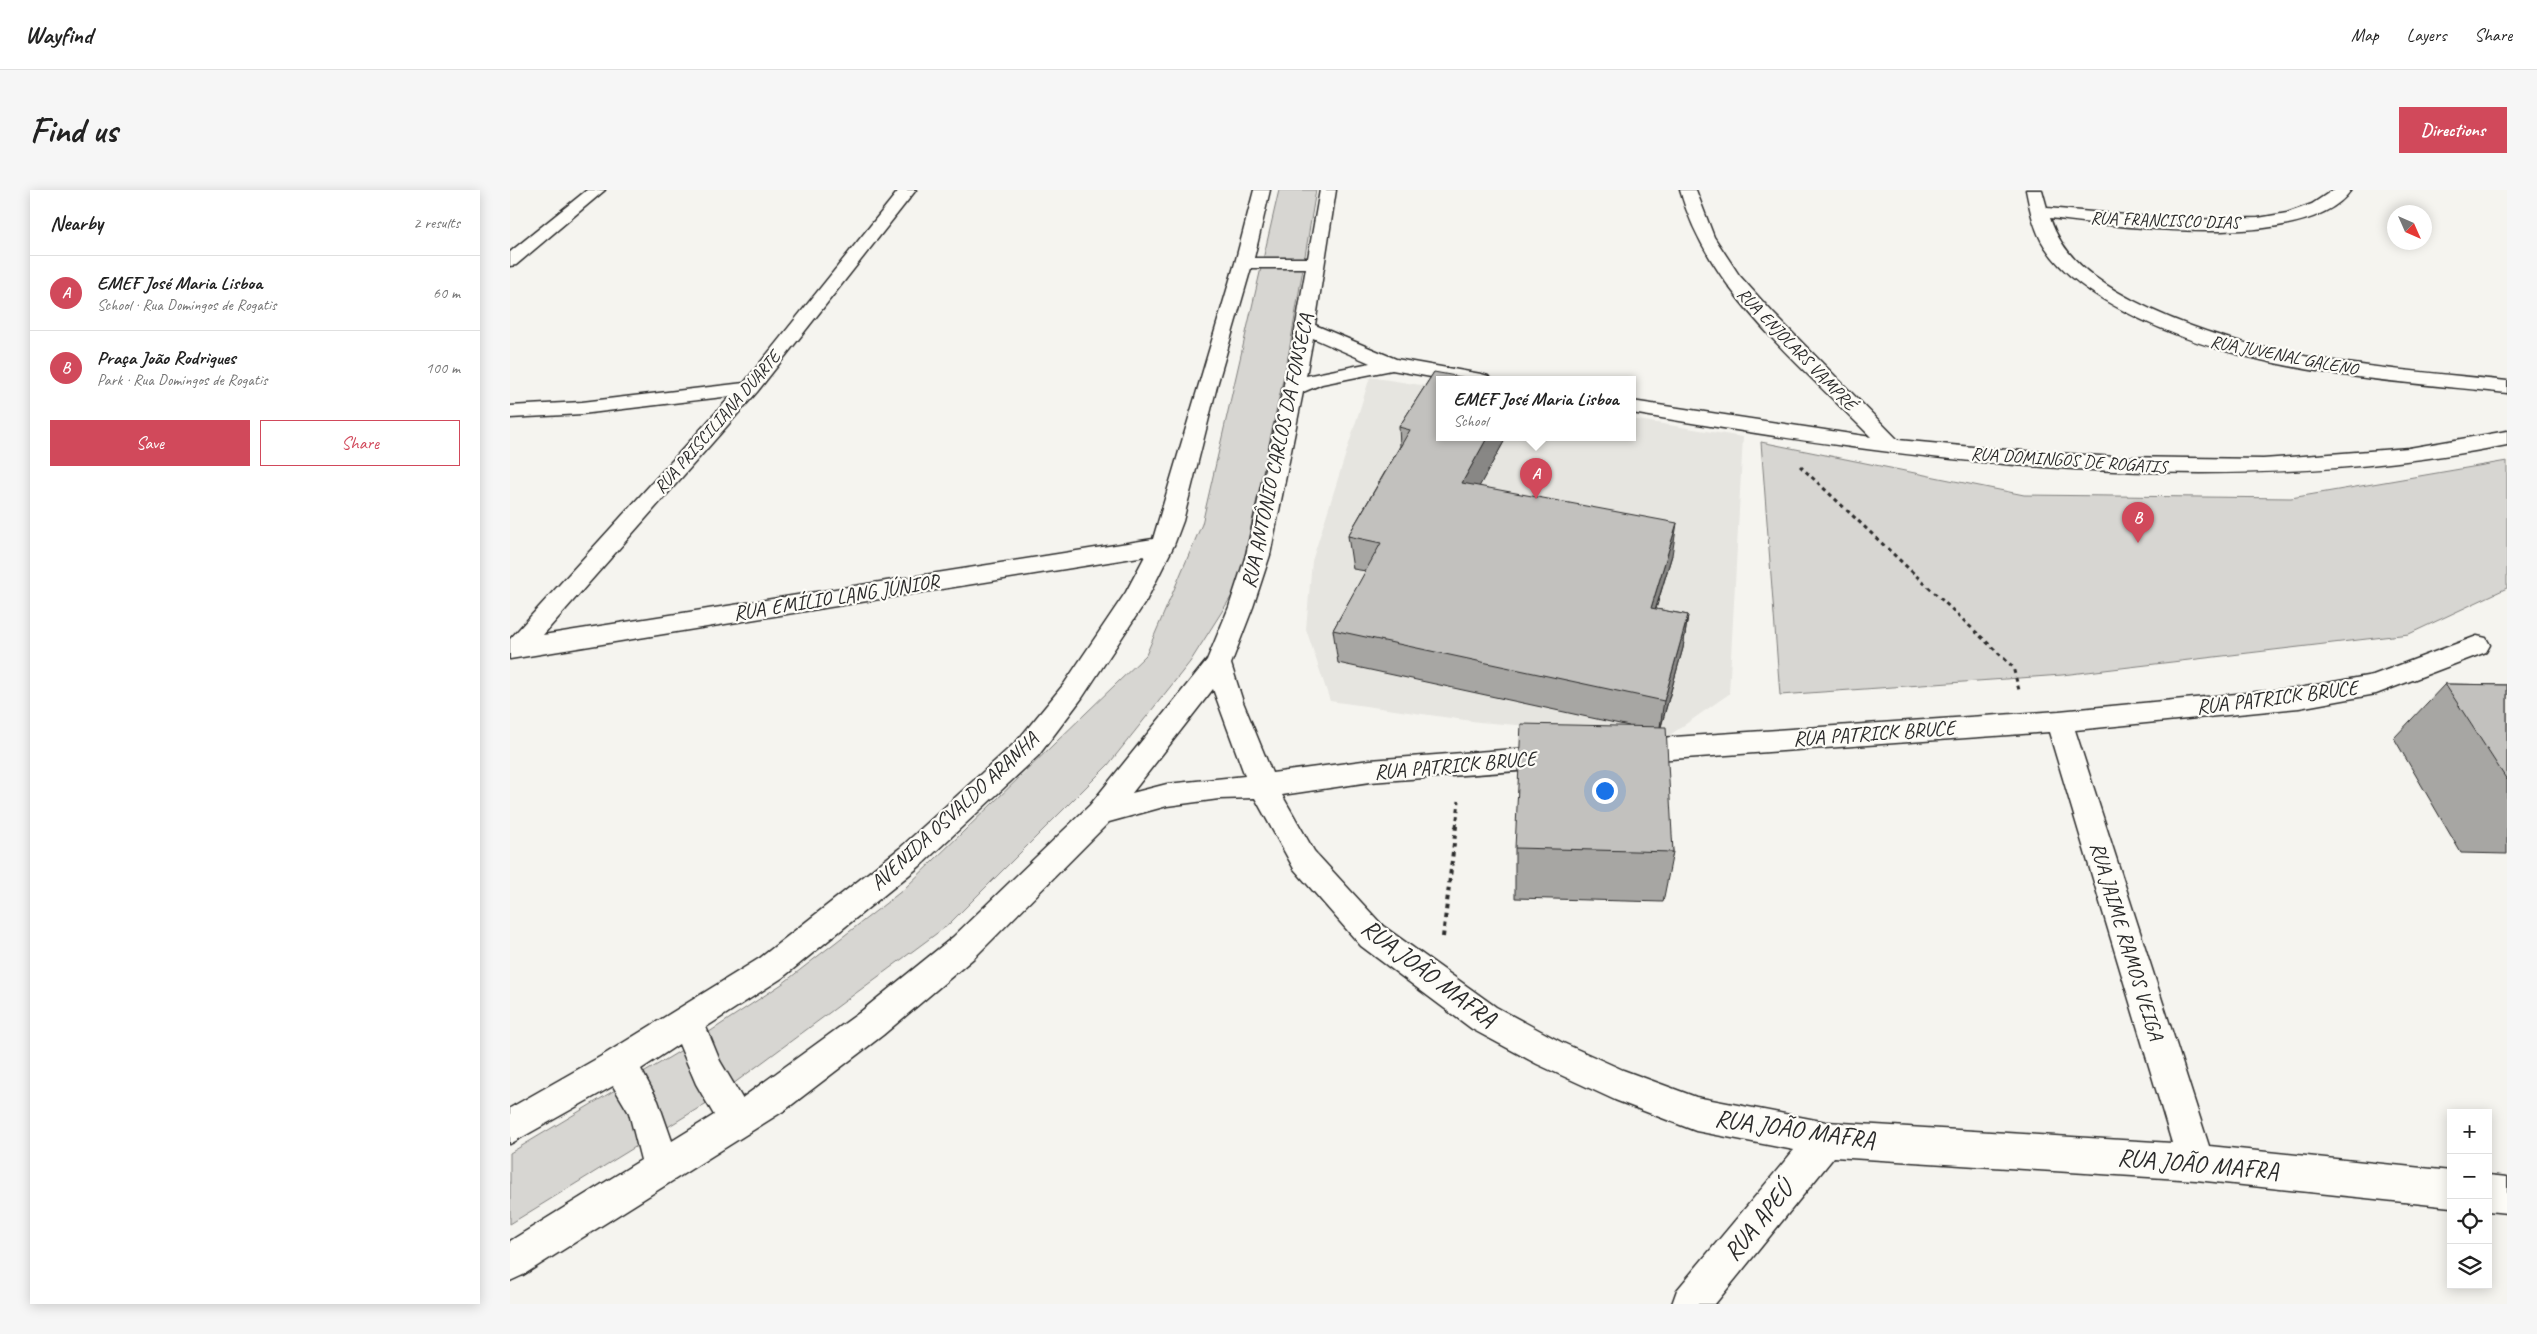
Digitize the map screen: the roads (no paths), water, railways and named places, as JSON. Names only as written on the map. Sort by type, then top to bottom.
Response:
[{"type":"street","points":[[510,261],[597,190]]},
{"type":"street","name":"RUA PRISCILIANA DUARTE","points":[[514,649],[750,388],[908,190]]},
{"type":"street","points":[[1162,545],[1171,521],[1208,382],[1244,263],[1262,190]]},
{"type":"street","name":"RUA ANTÔNIO CARLOS DA FONSECA","points":[[1218,664],[1242,606],[1258,555],[1294,388],[1328,190]]},
{"type":"street","name":"RUA ENJOLARS VAMPRÉ","points":[[1688,190],[1692,207],[1711,246],[1738,290],[1892,446]]},
{"type":"street","name":"RUA JUVENAL GALENO","points":[[2034,190],[2039,212],[2053,246],[2070,266],[2088,281],[2129,307],[2196,337],[2255,353],[2340,368],[2507,387]]},
{"type":"street","name":"RUA FRANCISCO DIAS","points":[[2039,212],[2220,226],[2276,221],[2318,208],[2343,190]]},
{"type":"street","points":[[1244,263],[1315,263]]},
{"type":"street","points":[[1305,328],[1391,364],[1458,376]]},
{"type":"street","points":[[1294,388],[1325,377],[1391,364]]},
{"type":"street","name":"RUA JUVENAL GALENO","points":[[2454,380],[2507,400]]},
{"type":"street","points":[[510,412],[582,408],[750,388]]},
{"type":"street","name":"RUA DOMINGOS DE ROGATIS","points":[[1636,408],[1761,429],[1892,446],[2036,460],[2183,467],[2336,464],[2445,452],[2507,438]]},
{"type":"street","name":"RUA EMÍLIO LANG JÚNIOR","points":[[514,649],[1162,545]]},
{"type":"street","name":"AVENIDA OSVALDO ARANHA","points":[[510,1127],[617,1065],[770,968],[910,857],[1028,748],[1073,691],[1131,603],[1162,545]]},
{"type":"street","name":"RUA PATRICK BRUCE","points":[[1263,786],[1370,771],[2059,721],[2299,698],[2376,684],[2477,644]]},
{"type":"street","points":[[510,1262],[773,1098],[871,1024],[964,947],[1100,813],[1218,664]]},
{"type":"street","name":"RUA JOÃO MAFRA","points":[[1218,664],[1230,702],[1263,786],[1310,867],[1372,936],[1484,1018],[1548,1053],[1615,1084],[1696,1114],[1826,1139],[2196,1162],[2447,1189]]},
{"type":"street","name":"RUA JAIME RAMOS VEIGA","points":[[2059,721],[2196,1162]]},
{"type":"street","points":[[1100,813],[1167,795],[1219,788],[1263,786]]},
{"type":"street","points":[[688,1020],[698,1055],[718,1094],[737,1120]]},
{"type":"street","points":[[617,1065],[633,1082],[645,1110],[654,1136],[660,1168]]},
{"type":"street","name":"RUA APEÚ","points":[[1691,1304],[1826,1139]]},
{"type":"street","points":[[2492,1194],[2507,1196]]},
{"type":"place","name":"EMEF José Maria Lisboa","points":[[1536,499]]},
{"type":"place","name":"Praça João Rodrigues","points":[[2138,543]]}]
